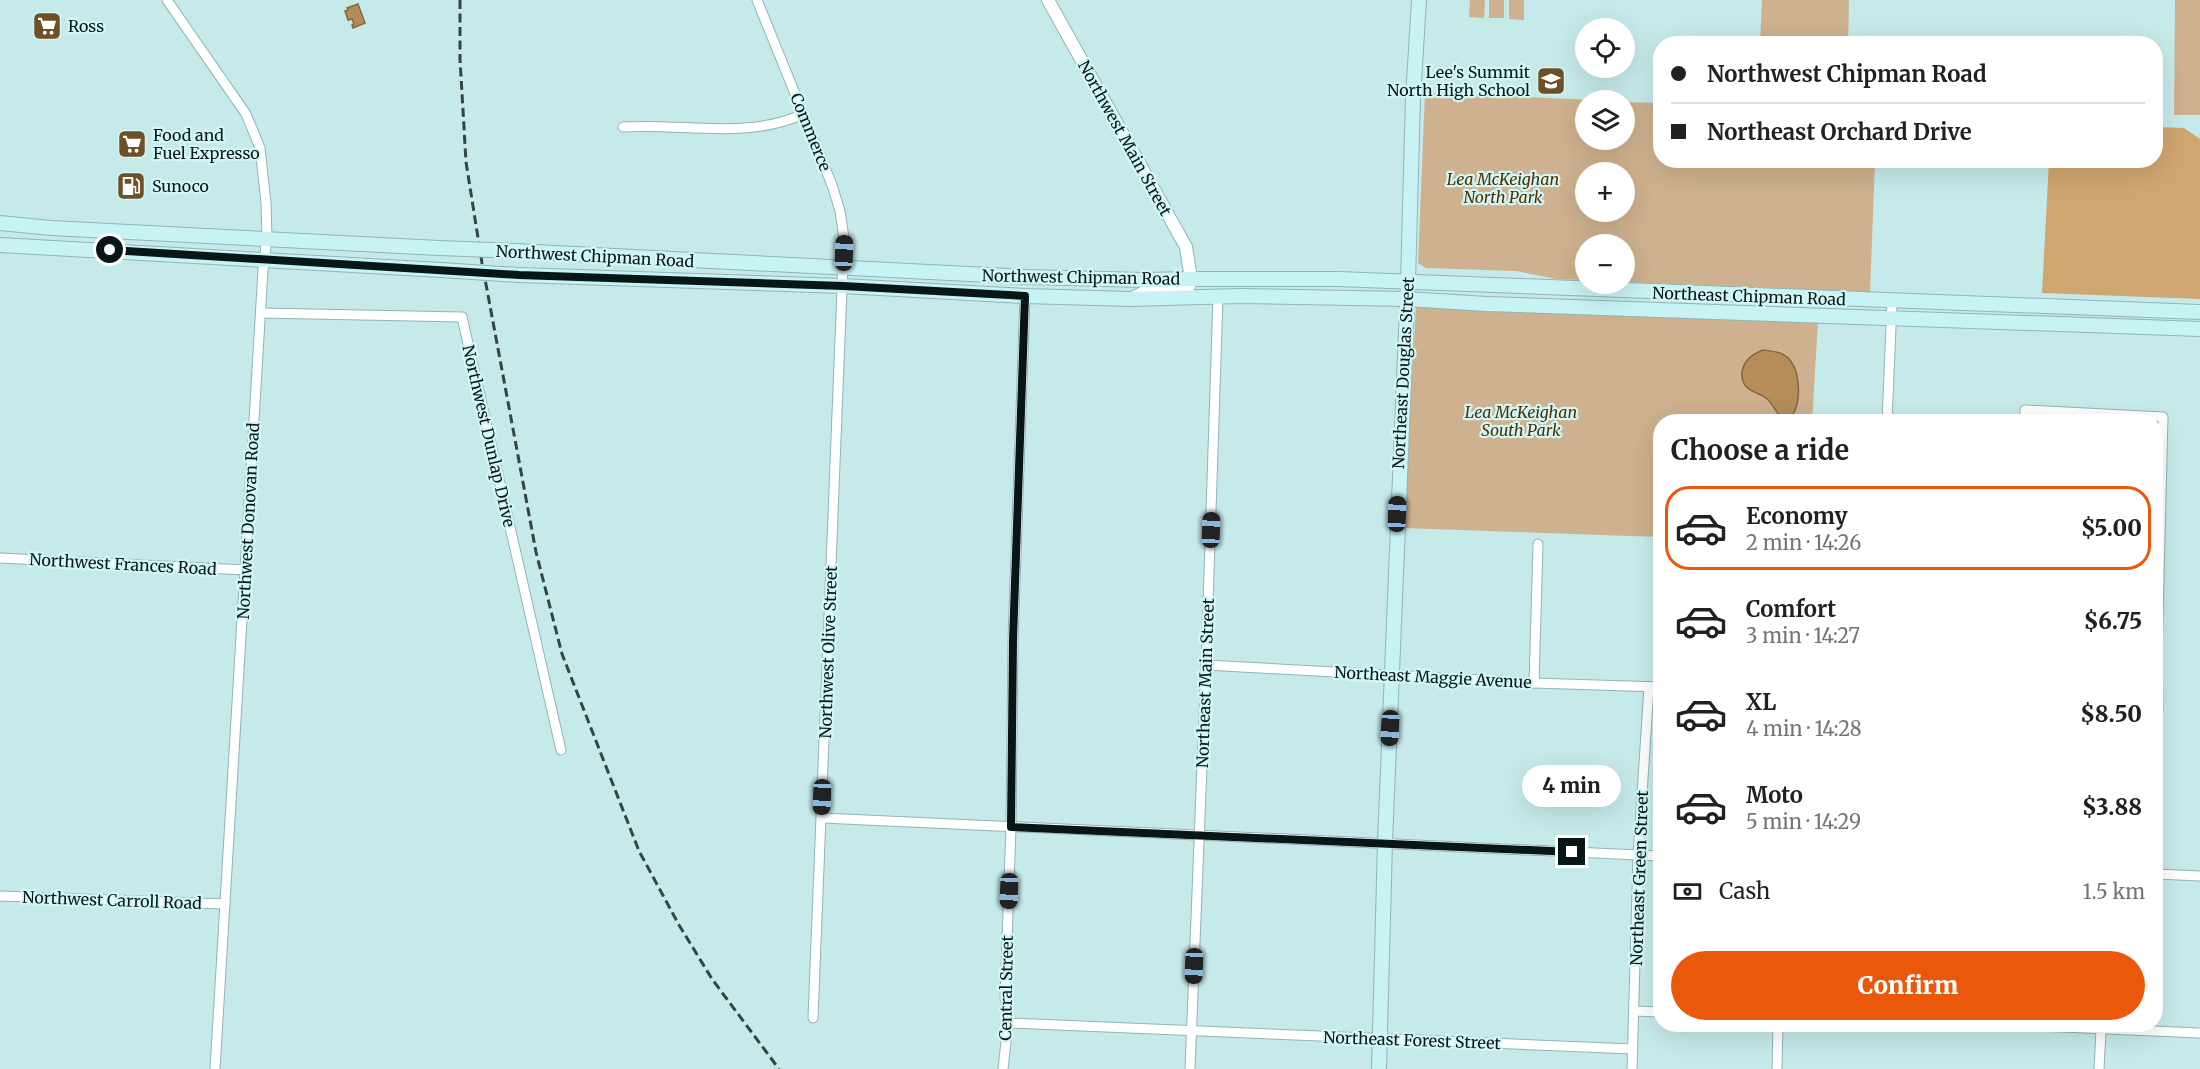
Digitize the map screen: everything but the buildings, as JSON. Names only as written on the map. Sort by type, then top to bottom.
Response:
[{"type":"main road","name":"Northeast Douglas Street","points":[[1379,1069],[1385,842],[1408,282],[1413,98],[1419,0]]},
{"type":"main road","name":"Northwest Chipman Road","points":[[0,223],[51,228],[843,268],[1074,278],[1191,279]]},
{"type":"main road","name":"Northwest Chipman Road","points":[[0,244],[519,275],[843,286],[1025,296],[1130,299],[1218,297]]},
{"type":"main road","name":"Northeast Chipman Road","points":[[1191,279],[1408,282],[2200,312]]},
{"type":"main road","name":"Northeast Chipman Road","points":[[1218,297],[1406,299],[2200,329]]},
{"type":"street","name":"Northwest Donovan Road","points":[[167,0],[246,114],[260,148],[265,173],[267,238],[215,1069]]},
{"type":"street","name":"Commerce","points":[[757,0],[832,185],[840,212],[844,238],[843,286]]},
{"type":"street","name":"Northwest Main Street","points":[[1048,0],[1186,247],[1191,279]]},
{"type":"street","points":[[623,127],[760,128],[788,122],[803,114]]},
{"type":"street","points":[[1130,299],[1146,291],[1188,288],[1191,279]]},
{"type":"street","name":"Northwest Olive Street","points":[[813,1018],[843,286]]},
{"type":"street","name":"Central Street","points":[[1003,1069],[1008,1023],[1005,996],[1011,827],[1013,640],[1025,296]]},
{"type":"street","name":"Northeast Main Street","points":[[1190,1069],[1218,297]]},
{"type":"street","points":[[1887,414],[1892,302]]},
{"type":"street","name":"Northwest Dunlap Drive","points":[[261,313],[462,317],[561,750]]},
{"type":"street","points":[[2025,414],[2025,410],[2104,414]]},
{"type":"street","points":[[1534,683],[1538,544]]},
{"type":"street","name":"Northwest Frances Road","points":[[0,558],[246,570]]},
{"type":"street","name":"Northeast Maggie Avenue","points":[[1206,665],[1534,683],[1653,687]]},
{"type":"street","name":"Northeast Green Street","points":[[1632,1069],[1638,855],[1649,687]]},
{"type":"street","points":[[822,818],[1653,856]]},
{"type":"street","points":[[2163,874],[2200,876]]},
{"type":"street","name":"Northwest Carroll Road","points":[[0,896],[225,904]]},
{"type":"street","points":[[1634,1011],[1653,1012]]},
{"type":"street","name":"Northeast Forest Street","points":[[1008,1023],[1632,1049]]},
{"type":"street","points":[[1777,1069],[1778,1032]]},
{"type":"street","points":[[2099,1069],[2101,1032]]},
{"type":"street","points":[[2163,1032],[2200,1033]]},
{"type":"green space","points":[[1470,0],[1485,0],[1484,18],[1469,17]]},
{"type":"green space","points":[[1489,0],[1504,0],[1504,18],[1489,18]]},
{"type":"green space","points":[[1509,0],[1524,0],[1524,20],[1509,19]]},
{"type":"green space","points":[[1762,0],[1849,0],[1848,36],[1760,36]]},
{"type":"green space","points":[[2175,0],[2200,0],[2200,115],[2174,115]]},
{"type":"green space","name":"Lea McKeighan North Park","points":[[1425,93],[1575,99],[1575,150],[1635,150],[1635,102],[1653,103],[1653,168],[1875,168],[1870,292],[1635,282],[1635,234],[1575,234],[1575,280],[1556,279],[1516,271],[1426,268],[1418,263]]},
{"type":"green space","name":"Lea McKeighan South Park","points":[[1416,307],[1818,322],[1812,414],[1653,414],[1653,537],[1403,528]]},
{"type":"shaded area","points":[[358,4],[365,23],[353,28],[352,19],[348,20],[345,11]]},
{"type":"shaded area","points":[[2163,127],[2184,128],[2200,139],[2200,299],[2042,293],[2049,168],[2163,168]]},
{"type":"shaded area","points":[[1763,350],[1778,352],[1785,355],[1794,366],[1798,382],[1798,399],[1793,414],[1779,414],[1766,398],[1747,388],[1743,382],[1743,368],[1754,354]]},
{"type":"railway","points":[[460,0],[460,59],[466,162],[482,263],[536,552],[562,654],[639,851],[679,925],[712,979],[779,1069]]},
{"type":"place","name":"Ross","points":[[47,26]]},
{"type":"place","name":"Lee's Summit North High School","points":[[1551,81]]},
{"type":"place","name":"Food and Fuel Expresso","points":[[132,144]]},
{"type":"place","name":"Sunoco","points":[[131,186]]},
{"type":"route","points":[[110,250],[519,275],[843,286],[1025,296],[1013,640],[1011,827],[1572,852]]}]
